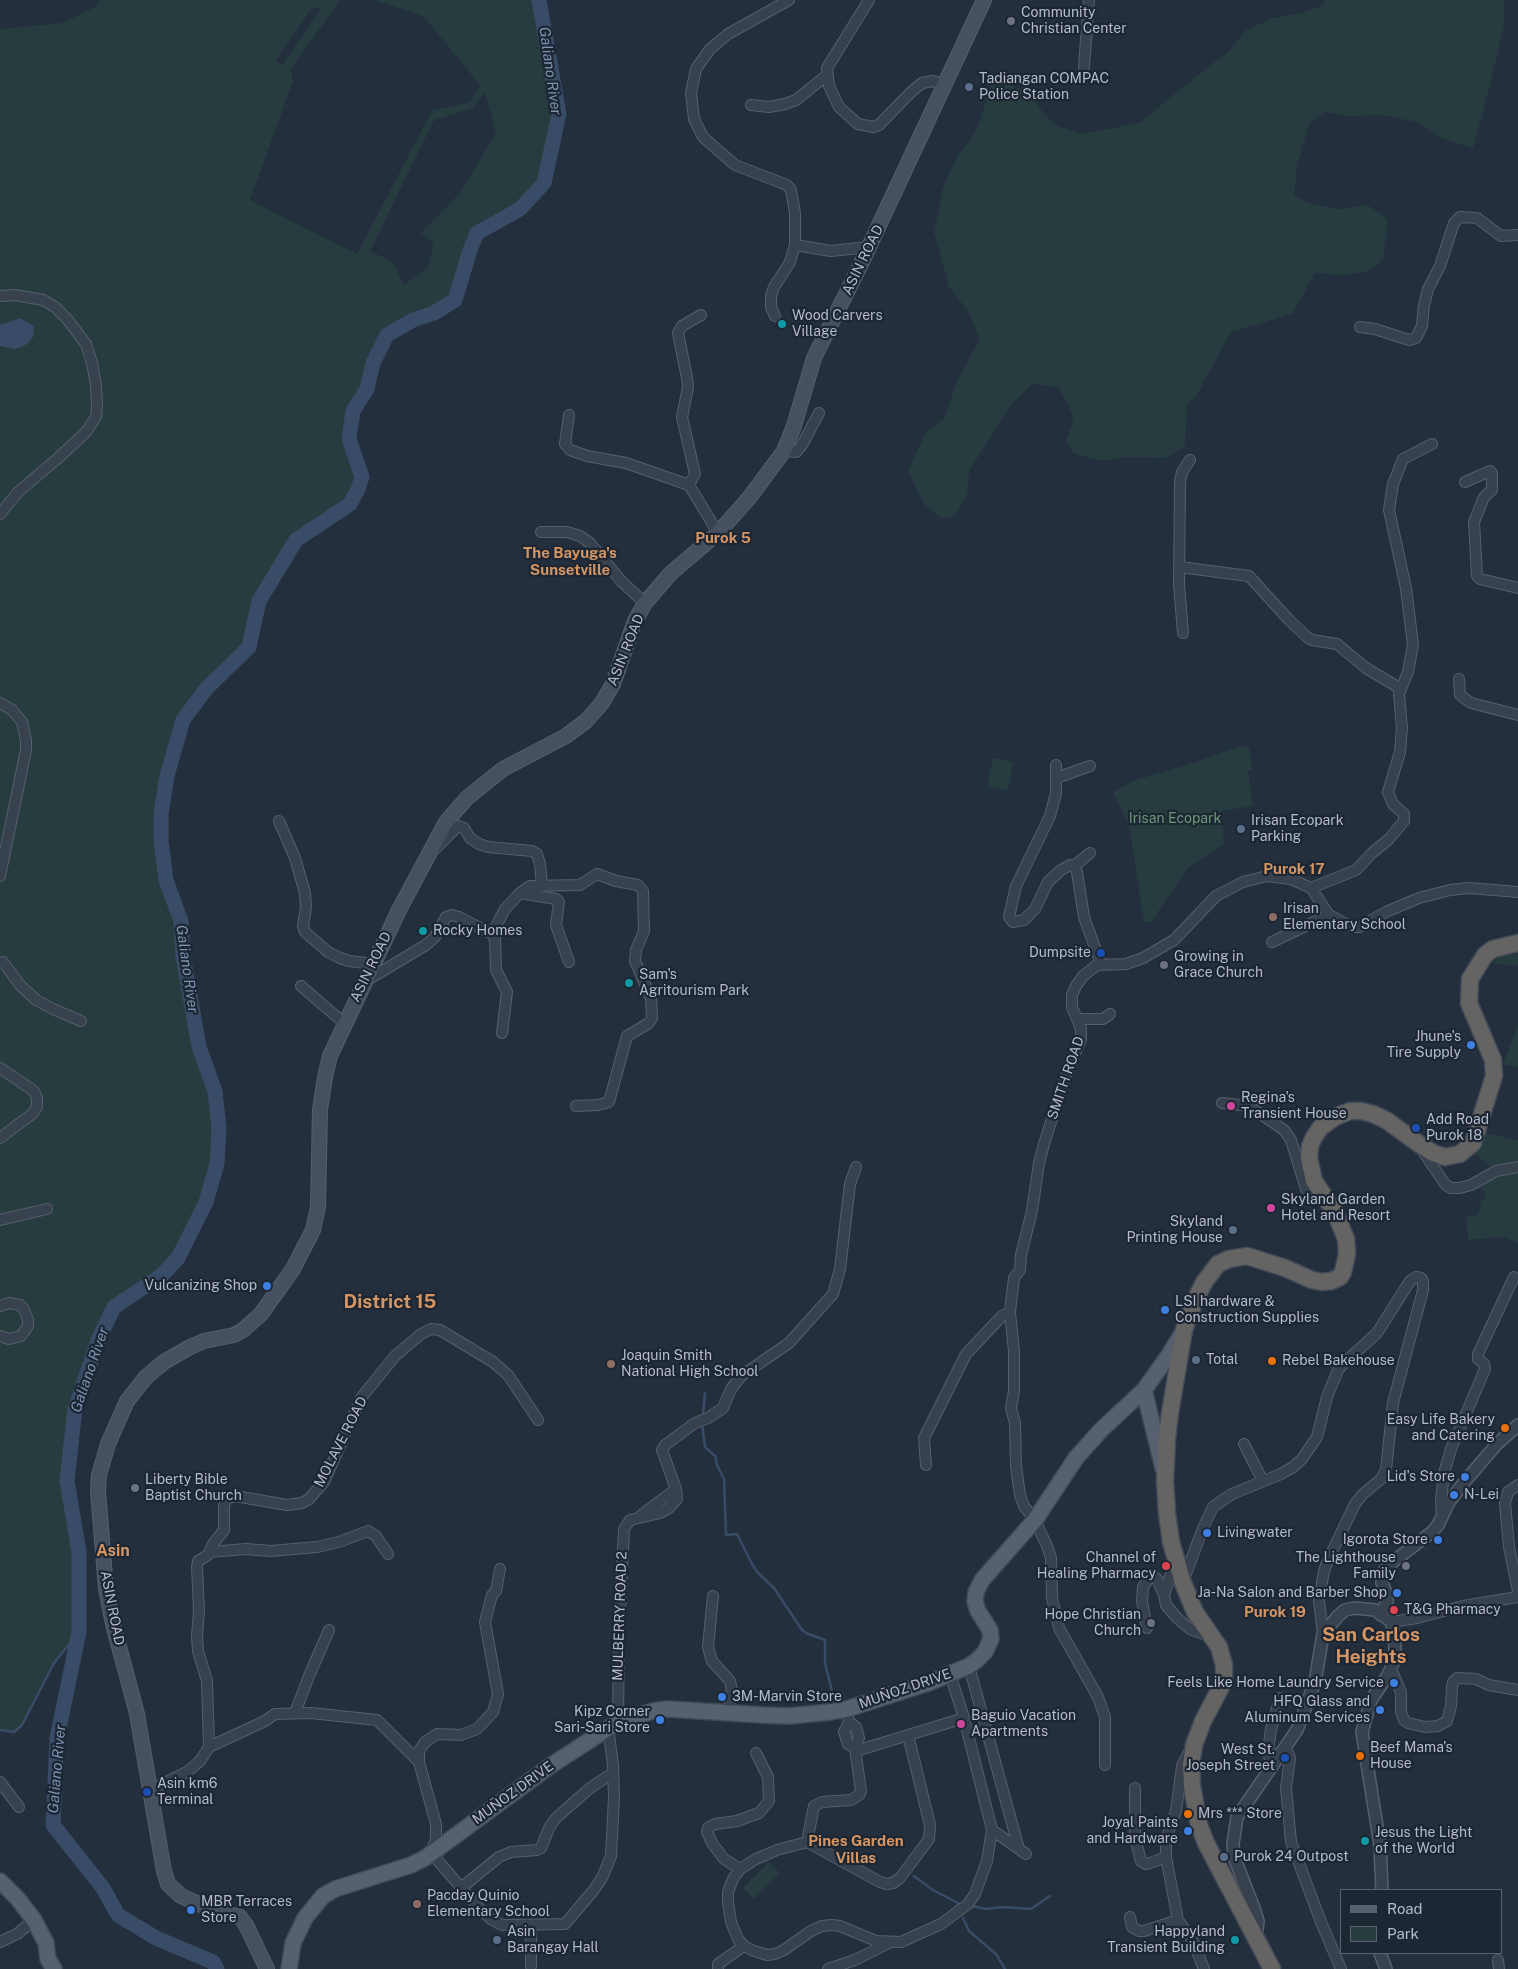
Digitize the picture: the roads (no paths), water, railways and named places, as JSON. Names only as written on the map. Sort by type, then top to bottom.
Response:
[{"type":"highway","points":[[1272,1969],[1223,1876],[1200,1825],[1192,1786],[1191,1765],[1194,1745],[1203,1721],[1221,1687],[1224,1675],[1223,1656],[1195,1612],[1183,1583],[1170,1542],[1165,1480],[1170,1413],[1184,1330],[1195,1300],[1206,1281],[1218,1264],[1228,1259],[1247,1256],[1260,1259],[1312,1280],[1331,1281],[1340,1276],[1346,1265],[1346,1238],[1335,1212],[1314,1181],[1309,1158],[1310,1146],[1321,1127],[1342,1113],[1360,1111],[1373,1114],[1386,1120],[1433,1153],[1445,1157],[1460,1154],[1473,1143],[1494,1076],[1493,1060],[1469,1003],[1470,979],[1485,955],[1499,946],[1518,943]]},
{"type":"main road","name":"ASIN ROAD","points":[[267,1969],[246,1925],[240,1917],[210,1909],[181,1896],[168,1884],[164,1871],[137,1714],[113,1624],[106,1589],[98,1491],[103,1458],[127,1401],[146,1377],[164,1362],[190,1347],[204,1341],[234,1335],[244,1330],[261,1314],[297,1262],[313,1230],[317,1214],[320,1110],[330,1056],[399,910],[446,822],[478,788],[520,759],[566,736],[586,721],[602,702],[613,684],[635,620],[645,603],[671,572],[718,533],[749,498],[784,451],[794,426],[814,358],[986,2]]},
{"type":"main road","name":"MUÑOZ DRIVE","points":[[290,1969],[294,1943],[301,1927],[314,1905],[323,1896],[334,1889],[411,1865],[431,1853],[550,1766],[613,1724],[648,1712],[668,1709],[703,1710],[728,1714],[848,1716],[969,1666],[985,1652],[991,1640],[988,1623],[978,1610],[974,1598],[982,1580],[1035,1520],[1076,1458],[1101,1430],[1144,1390],[1184,1330]]},
{"type":"main road","points":[[1144,1390],[1165,1480]]},
{"type":"main road","points":[[0,1881],[34,1920],[46,1943],[48,1958],[53,1969]]},
{"type":"street","points":[[775,316],[771,307],[770,296],[790,262],[795,245],[795,213],[791,190],[786,185],[734,165],[717,151],[703,137],[694,119],[691,94],[696,69],[710,49],[728,34],[789,0]]},
{"type":"street","points":[[869,0],[867,6],[830,62],[827,75],[829,86],[839,108],[858,124],[866,126],[879,125],[922,83],[933,81],[945,85]]},
{"type":"street","points":[[1084,67],[1090,0]]},
{"type":"street","points":[[751,105],[769,107],[786,104],[796,100],[827,75]]},
{"type":"street","points":[[1360,327],[1375,329],[1409,340],[1416,338],[1422,326],[1425,297],[1440,266],[1454,224],[1460,217],[1477,218],[1501,236],[1518,236]]},
{"type":"street","points":[[795,245],[836,251],[869,247]]},
{"type":"street","points":[[0,296],[15,295],[42,300],[55,307],[67,319],[86,344],[92,362],[97,405],[96,416],[86,432],[18,492],[0,514]]},
{"type":"street","points":[[689,485],[695,474],[682,417],[687,394],[687,378],[678,334],[682,326],[701,315]]},
{"type":"street","points":[[784,451],[796,452],[802,446],[818,413]]},
{"type":"street","points":[[569,415],[565,444],[570,450],[588,456],[626,463],[689,485],[718,533]]},
{"type":"street","points":[[1311,888],[1356,870],[1372,853],[1390,839],[1404,821],[1404,814],[1393,804],[1388,792],[1400,752],[1402,728],[1399,703],[1401,689],[1410,662],[1412,627],[1406,588],[1390,521],[1390,497],[1397,471],[1403,459],[1432,444]]},
{"type":"street","points":[[1183,634],[1179,585],[1178,522],[1180,482],[1182,472],[1190,460]]},
{"type":"street","points":[[1465,482],[1490,471],[1492,474],[1492,490],[1484,497],[1474,522],[1477,576],[1480,579],[1518,588]]},
{"type":"street","points":[[541,532],[567,532],[585,540],[622,582],[645,603]]},
{"type":"street","points":[[1180,567],[1249,576],[1307,637],[1337,644],[1366,668],[1401,689]]},
{"type":"street","points":[[1459,679],[1460,695],[1471,703],[1518,715]]},
{"type":"street","points":[[0,703],[12,710],[22,722],[26,740],[26,750],[0,876]]},
{"type":"street","points":[[1056,765],[1056,793],[1050,816],[1016,886],[1009,917],[1011,920],[1017,923],[1024,920],[1035,909],[1048,882],[1068,866],[1074,866],[1090,853]]},
{"type":"street","points":[[1056,778],[1090,766]]},
{"type":"street","points":[[279,821],[295,858],[305,893],[306,907],[302,926],[304,932],[328,952],[340,958],[373,964]]},
{"type":"street","points":[[428,855],[458,826],[464,828],[470,838],[479,844],[488,847],[532,851],[536,854],[540,864],[542,886]]},
{"type":"street","points":[[1074,866],[1077,872],[1084,917],[1101,964],[1126,964],[1143,958],[1174,940],[1216,896],[1243,882],[1267,876],[1282,876],[1302,882],[1311,888],[1329,915],[1345,924],[1359,927],[1401,905],[1434,893],[1469,888],[1518,892]]},
{"type":"street","points":[[492,934],[505,909],[520,893],[530,886],[580,885],[597,874],[616,881],[638,885],[643,891],[644,931],[636,950],[635,961],[651,998],[652,1018],[649,1023],[632,1032],[625,1041],[609,1102],[598,1105],[576,1106]]},
{"type":"street","points":[[520,893],[556,899],[559,902],[556,925],[569,962]]},
{"type":"street","points":[[364,982],[426,945],[435,936],[446,917],[452,915],[459,917],[492,934],[496,946],[496,970],[507,992],[502,1033]]},
{"type":"street","points":[[1272,942],[1329,915]]},
{"type":"street","points":[[0,951],[1,965],[36,1000],[82,1021]]},
{"type":"street","name":"SMITH ROAD","points":[[1101,964],[1090,968],[1076,986],[1072,1001],[1072,1007],[1081,1029],[1082,1039],[1065,1078],[1040,1163],[1032,1211],[1021,1255],[1020,1270],[1014,1278],[1010,1312],[1014,1351],[1012,1408],[1015,1423],[1017,1480],[1024,1506],[1035,1520],[1051,1558],[1052,1598],[1059,1628],[1098,1697],[1105,1717],[1105,1765]]},
{"type":"street","points":[[301,986],[344,1023]]},
{"type":"street","points":[[1076,1019],[1103,1018],[1110,1014]]},
{"type":"street","points":[[0,1068],[34,1091],[37,1098],[37,1106],[32,1114],[0,1138]]},
{"type":"street","points":[[1222,1104],[1248,1106],[1284,1130],[1291,1140],[1306,1189],[1310,1193],[1320,1191]]},
{"type":"street","points":[[1419,1144],[1446,1184],[1451,1188],[1471,1185],[1496,1171],[1518,1166]]},
{"type":"street","name":"MULBERRY ROAD 2","points":[[613,1724],[624,1529],[630,1520],[653,1516],[668,1508],[677,1499],[676,1489],[662,1450],[663,1448],[722,1408],[731,1389],[741,1376],[789,1343],[833,1294],[840,1269],[850,1184],[856,1167]]},
{"type":"street","points":[[0,1220],[47,1209]]},
{"type":"street","points":[[1183,1583],[1203,1528],[1213,1507],[1232,1494],[1263,1482],[1293,1467],[1312,1446],[1317,1437],[1327,1397],[1338,1370],[1377,1333],[1410,1281],[1416,1277],[1421,1278],[1423,1290],[1394,1403],[1386,1470],[1380,1479],[1355,1504],[1324,1570],[1319,1602],[1324,1634],[1319,1666],[1306,1709],[1297,1730],[1286,1748],[1237,1817],[1234,1829],[1234,1857],[1258,1921],[1256,1938]]},
{"type":"street","points":[[1442,1517],[1441,1493],[1451,1449],[1485,1369],[1484,1364],[1478,1359],[1478,1354],[1514,1277]]},
{"type":"street","points":[[0,1306],[9,1303],[20,1306],[24,1309],[28,1326],[21,1336],[9,1339],[0,1336]]},
{"type":"street","points":[[926,1464],[924,1438],[966,1354],[1002,1316],[1010,1312]]},
{"type":"street","name":"MOLAVE ROAD","points":[[209,1747],[207,1681],[198,1652],[197,1637],[199,1611],[197,1567],[198,1560],[210,1552],[213,1544],[224,1530],[224,1502],[230,1497],[293,1505],[309,1499],[324,1482],[361,1398],[396,1356],[428,1330],[440,1330],[494,1362],[508,1375],[538,1420]]},
{"type":"street","points":[[1381,1615],[1387,1601],[1382,1580],[1384,1571],[1390,1564],[1432,1532],[1449,1502],[1466,1480],[1518,1425]]},
{"type":"street","points":[[1244,1444],[1263,1482]]},
{"type":"street","points":[[1518,1485],[1508,1492],[1505,1503],[1510,1547],[1518,1590]]},
{"type":"street","points":[[210,1552],[246,1549],[271,1551],[317,1548],[368,1531],[376,1536],[388,1554]]},
{"type":"street","points":[[1164,1595],[1175,1560]]},
{"type":"street","points":[[500,1569],[496,1591],[492,1595],[485,1622],[498,1694],[493,1712],[471,1732],[461,1735],[443,1733],[433,1736],[420,1747],[419,1751],[419,1762],[436,1824],[436,1839],[431,1853],[491,1919],[502,1925],[565,1924],[602,1878],[611,1856],[614,1797],[613,1724]]},
{"type":"street","points":[[1147,1628],[1142,1607],[1143,1587],[1148,1579],[1153,1576],[1157,1579],[1166,1605],[1177,1618],[1190,1629],[1212,1638]]},
{"type":"street","points":[[712,1596],[708,1647],[712,1661],[730,1681],[732,1690],[728,1714]]},
{"type":"street","points":[[1324,1634],[1345,1610],[1355,1608],[1375,1610],[1392,1622],[1518,1596]]},
{"type":"street","points":[[1382,1889],[1380,1845],[1362,1732],[1371,1700],[1391,1669],[1395,1659],[1392,1622]]},
{"type":"street","points":[[295,1713],[308,1676],[314,1668],[329,1630]]},
{"type":"street","points":[[969,1666],[1023,1851],[992,1830]]},
{"type":"street","points":[[1391,1669],[1401,1692],[1404,1720],[1408,1723],[1425,1727],[1438,1726],[1447,1721],[1451,1706],[1453,1682],[1457,1678],[1476,1679],[1489,1685],[1518,1690]]},
{"type":"street","points":[[828,1969],[855,1960],[889,1943],[911,1939],[941,1924],[968,1904],[975,1894],[987,1861],[992,1830],[964,1718],[950,1674]]},
{"type":"street","points":[[1273,1765],[1268,1751],[1271,1729],[1280,1698]]},
{"type":"street","points":[[150,1790],[187,1772],[200,1761],[209,1747],[264,1721],[274,1714],[323,1714],[377,1720],[419,1762]]},
{"type":"street","points":[[807,1842],[814,1806],[822,1802],[851,1800],[859,1795],[861,1791],[855,1749],[859,1738],[856,1727],[848,1716]]},
{"type":"street","points":[[855,1749],[964,1718]]},
{"type":"street","points":[[889,1943],[867,1938],[840,1926],[832,1925],[822,1926],[811,1931],[775,1954],[767,1955],[744,1946],[738,1938],[730,1922],[728,1902],[732,1879],[740,1869],[765,1854],[807,1842],[880,1882],[893,1883],[900,1878],[929,1839],[930,1832],[930,1825],[908,1735]]},
{"type":"street","points":[[1194,1745],[1182,1766],[1176,1812],[1166,1839],[1166,1857],[1178,1920],[1193,1941],[1204,1969]]},
{"type":"street","points":[[1286,1748],[1290,1755],[1286,1788],[1291,1842],[1340,1969]]},
{"type":"street","points":[[740,1869],[724,1859],[712,1843],[707,1832],[711,1825],[737,1821],[759,1813],[769,1801],[768,1777],[756,1753]]},
{"type":"street","points":[[461,1888],[500,1857],[511,1852],[537,1850],[540,1848],[550,1826],[556,1818],[590,1788],[614,1773]]},
{"type":"street","points":[[0,1782],[19,1807]]},
{"type":"street","points":[[1135,1788],[1135,1838],[1142,1861],[1146,1864],[1166,1857]]},
{"type":"street","points":[[1130,1917],[1132,1927],[1139,1931],[1178,1920]]},
{"type":"street","points":[[0,1942],[17,1934],[34,1920]]},
{"type":"street","points":[[531,1925],[531,1966]]},
{"type":"street","points":[[718,1969],[718,1964],[744,1946]]},
{"type":"street","points":[[1380,1954],[1386,1969]]},
{"type":"water","points":[[20,318],[34,326],[33,337],[27,344],[14,349],[0,346],[0,325]]},
{"type":"waterway","name":"Galiano River","points":[[217,1969],[213,1962],[156,1938],[118,1915],[103,1888],[53,1825],[57,1738],[79,1632],[79,1552],[67,1481],[75,1409],[99,1338],[114,1307],[162,1275],[178,1258],[206,1202],[217,1164],[219,1128],[215,1091],[199,1047],[183,956],[181,921],[166,880],[161,841],[161,814],[167,776],[183,720],[206,689],[249,647],[259,601],[296,540],[350,504],[358,489],[362,477],[349,439],[353,411],[367,389],[373,363],[387,335],[413,320],[434,313],[455,300],[477,233],[520,209],[544,183],[559,114],[539,0]]},
{"type":"waterway","points":[[703,1416],[705,1393]]},
{"type":"waterway","points":[[702,1424],[705,1447],[716,1457],[716,1463],[724,1479],[726,1535],[737,1534],[758,1573],[774,1588],[802,1630],[825,1640],[825,1663],[833,1695]]},
{"type":"waterway","points":[[0,1730],[14,1732],[22,1725],[54,1663],[79,1632]]},
{"type":"waterway","points":[[914,1876],[933,1890],[958,1903]]},
{"type":"waterway","points":[[972,1906],[986,1909],[1002,1907],[1031,1909],[1050,1896]]},
{"type":"waterway","points":[[963,1918],[969,1931],[996,1954],[1005,1969]]},
{"type":"place","name":"Community Christian Center","points":[[1011,21]]},
{"type":"place","name":"Tadiangan COMPAC Police Station","points":[[969,87]]},
{"type":"place","name":"Wood Carvers Village","points":[[782,324]]},
{"type":"place","name":"Irisan Ecopark Parking","points":[[1241,829]]},
{"type":"place","name":"Irisan Elementary School","points":[[1273,917]]},
{"type":"place","name":"Rocky Homes","points":[[423,931]]},
{"type":"place","name":"Dumpsite","points":[[1101,953]]},
{"type":"place","name":"Growing in Grace Church","points":[[1164,965]]},
{"type":"place","name":"Sam's Agritourism Park","points":[[629,983]]},
{"type":"place","name":"Jhune's Tire Supply","points":[[1471,1045]]},
{"type":"place","name":"Regina's Transient House","points":[[1231,1106]]},
{"type":"place","name":"Add Road Purok 18","points":[[1416,1128]]},
{"type":"place","name":"Skyland Garden Hotel and Resort","points":[[1271,1208]]},
{"type":"place","name":"Skyland Printing House","points":[[1233,1230]]},
{"type":"place","name":"Vulcanizing Shop","points":[[267,1286]]},
{"type":"place","name":"LSI hardware & Construction Supplies","points":[[1165,1310]]},
{"type":"place","name":"Total","points":[[1196,1360]]},
{"type":"place","name":"Rebel Bakehouse","points":[[1272,1361]]},
{"type":"place","name":"Joaquin Smith National High School","points":[[611,1364]]},
{"type":"place","name":"Easy Life Bakery and Catering","points":[[1505,1428]]},
{"type":"place","name":"Lid's Store","points":[[1465,1477]]},
{"type":"place","name":"Liberty Bible Baptist Church","points":[[135,1488]]},
{"type":"place","name":"N-Lei","points":[[1454,1495]]},
{"type":"place","name":"Livingwater","points":[[1207,1533]]},
{"type":"place","name":"Igorota Store","points":[[1438,1540]]},
{"type":"place","name":"Channel of Healing Pharmacy","points":[[1166,1566]]},
{"type":"place","name":"The Lighthouse Family","points":[[1406,1566]]},
{"type":"place","name":"Ja-Na Salon and Barber Shop","points":[[1397,1593]]},
{"type":"place","name":"T&G Pharmacy","points":[[1394,1610]]},
{"type":"place","name":"Hope Christian Church","points":[[1151,1623]]},
{"type":"place","name":"Feels Like Home Laundry Service","points":[[1394,1683]]},
{"type":"place","name":"3M-Marvin Store","points":[[722,1697]]},
{"type":"place","name":"HFQ Glass and Aluminum Services","points":[[1380,1710]]},
{"type":"place","name":"Kipz Corner Sari-Sari Store","points":[[660,1720]]},
{"type":"place","name":"Baguio Vacation Apartments","points":[[961,1724]]},
{"type":"place","name":"Beef Mama's House","points":[[1360,1756]]},
{"type":"place","name":"West St. Joseph Street","points":[[1285,1758]]},
{"type":"place","name":"Asin km6 Terminal","points":[[147,1792]]},
{"type":"place","name":"Mrs *** Store","points":[[1188,1814]]},
{"type":"place","name":"Joyal Paints and Hardware","points":[[1188,1831]]},
{"type":"place","name":"Jesus the Light of the World","points":[[1365,1841]]},
{"type":"place","name":"Purok 24 Outpost","points":[[1224,1857]]},
{"type":"place","name":"Pacday Quinio Elementary School","points":[[417,1904]]},
{"type":"place","name":"MBR Terraces Store","points":[[191,1910]]},
{"type":"place","name":"Asin Barangay Hall","points":[[497,1940]]},
{"type":"place","name":"Happyland Transient Building","points":[[1235,1940]]},
{"type":"district","name":"Purok 5","points":[[723,538]]},
{"type":"district","name":"The Bayuga's Sunsetville","points":[[570,562]]},
{"type":"district","name":"Purok 17","points":[[1294,869]]},
{"type":"district","name":"District 15","points":[[390,1302]]},
{"type":"district","name":"Asin","points":[[113,1551]]},
{"type":"district","name":"Purok 19","points":[[1275,1612]]},
{"type":"district","name":"San Carlos Heights","points":[[1371,1646]]},
{"type":"district","name":"Pines Garden Villas","points":[[856,1850]]},
{"type":"park label","name":"Irisan Ecopark","points":[[1175,819]]}]
